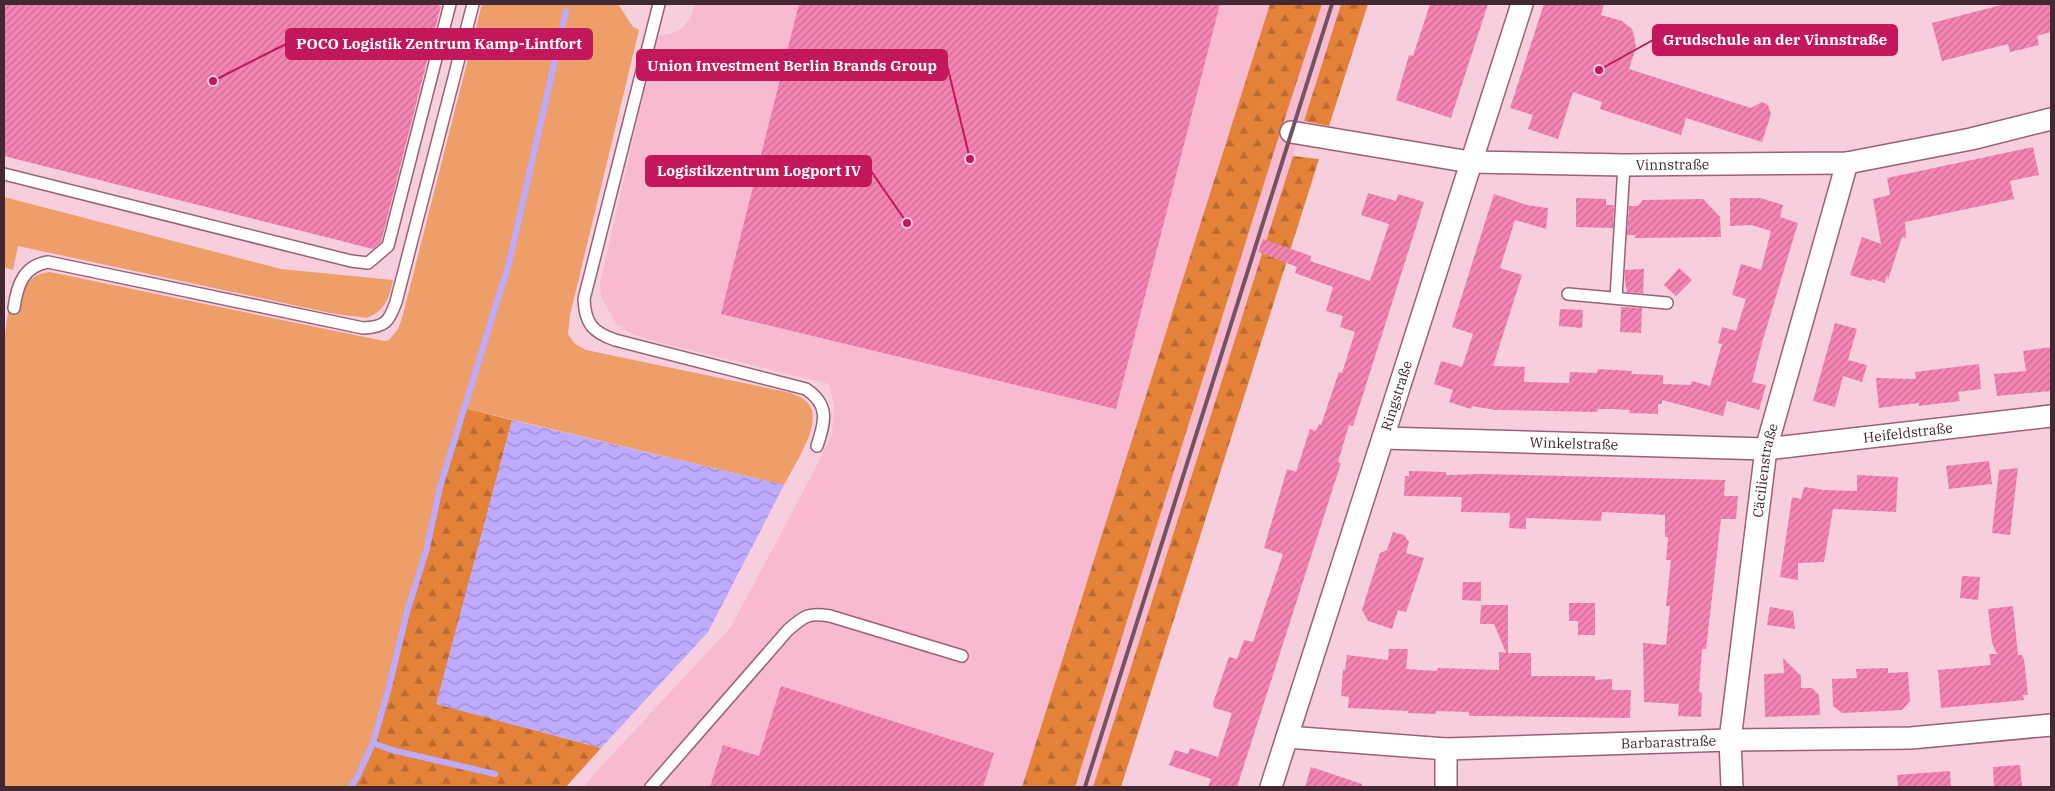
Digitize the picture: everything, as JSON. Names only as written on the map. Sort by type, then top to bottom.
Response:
[{"type":"street","name":"Ringstraße","points":[[1271,787],[1522,4]]},
{"type":"street","name":"Vinnstraße","points":[[1291,132],[1470,162],[1624,165],[1847,163],[1971,139],[2051,119]]},
{"type":"street","name":"Cäcilienstraße","points":[[1732,787],[1730,740],[1766,449],[1847,163]]},
{"type":"street","name":"Heifeldstraße","points":[[1766,449],[2051,416]]},
{"type":"street","name":"Winkelstraße","points":[[1383,438],[1766,449]]},
{"type":"street","name":"Barbarastraße","points":[[1287,737],[1446,749],[1730,740],[1911,738],[2051,725]]},
{"type":"street","points":[[1446,749],[1446,787]]},
{"type":"lane","points":[[4,174],[351,261],[368,263],[388,246],[450,4]]},
{"type":"lane","points":[[14,308],[18,285],[24,276],[30,268],[48,262],[363,328],[374,328],[385,324],[391,316],[396,302],[473,4]]},
{"type":"lane","points":[[659,4],[584,299],[585,313],[591,326],[602,335],[615,340],[806,389],[816,396],[823,408],[823,427],[817,446]]},
{"type":"lane","points":[[1616,298],[1624,165]]},
{"type":"lane","points":[[1568,294],[1667,303]]},
{"type":"lane","points":[[651,787],[788,630],[801,619],[811,614],[830,616],[962,656]]},
{"type":"shaded area","points":[[482,4],[618,4],[633,27],[639,30],[570,315],[568,334],[575,344],[586,350],[791,393],[804,400],[810,406],[813,414],[812,424],[805,446],[784,485],[464,408],[440,487],[427,548],[407,612],[373,743],[351,787],[4,787],[4,339],[10,301],[21,303],[29,282],[37,275],[50,272],[384,341],[389,340],[398,329],[402,318]]},
{"type":"shaded area","points":[[695,4],[1270,4],[1022,787],[584,787],[731,627],[832,434],[834,406],[829,384],[650,340],[630,333],[617,325],[601,297],[600,283],[657,36],[673,33],[683,27],[691,17]]},
{"type":"shaded area","points":[[1322,4],[1341,4],[1093,787],[1075,787],[1273,155]]},
{"type":"shaded area","points":[[4,197],[281,269],[393,280],[386,303],[379,311],[367,318],[335,314],[18,246],[13,270],[4,267]]},
{"type":"green space","points":[[1270,4],[1322,4],[1075,787],[1022,787]]},
{"type":"green space","points":[[1341,4],[1368,4],[1329,126],[1304,121]]},
{"type":"green space","points":[[1293,156],[1319,159],[1121,787],[1093,787]]},
{"type":"green space","points":[[464,408],[512,420],[437,704],[601,748],[566,787],[351,787],[373,743],[407,612],[427,548],[440,487]]},
{"type":"water","points":[[512,420],[784,485],[708,632],[601,748],[436,704]]},
{"type":"building","points":[[4,4],[432,4],[441,6],[381,242],[373,249],[4,156]]},
{"type":"building","points":[[799,4],[1220,4],[1116,409],[721,314]]},
{"type":"building","points":[[1430,4],[1488,4],[1451,118],[1396,100],[1409,55],[1413,56]]},
{"type":"building","points":[[1544,4],[1604,4],[1601,15],[1622,21],[1632,29],[1636,47],[1629,69],[1751,108],[1762,102],[1768,105],[1771,114],[1762,142],[1686,118],[1681,135],[1600,109],[1602,102],[1573,92],[1558,139],[1528,129],[1533,115],[1510,108]]},
{"type":"building","points":[[2005,4],[2051,4],[2051,32],[2037,36],[2039,45],[2010,52],[2008,44],[1942,61],[1932,23]]},
{"type":"building","points":[[2033,147],[2039,175],[2010,181],[2014,199],[1905,222],[1906,238],[1902,237],[1888,280],[1887,275],[1885,283],[1850,275],[1862,237],[1881,244],[1873,199],[1890,195],[1887,178]]},
{"type":"building","points":[[1368,193],[1396,201],[1398,194],[1424,202],[1353,426],[1349,425],[1338,462],[1341,463],[1237,787],[1208,787],[1211,779],[1169,765],[1175,750],[1188,754],[1190,748],[1218,757],[1232,713],[1214,708],[1213,703],[1229,657],[1237,659],[1244,640],[1253,642],[1283,554],[1264,548],[1287,469],[1296,472],[1310,429],[1316,431],[1319,424],[1321,425],[1339,372],[1342,373],[1355,332],[1340,327],[1343,316],[1326,311],[1333,287],[1295,273],[1297,267],[1258,252],[1263,239],[1311,256],[1310,261],[1370,281],[1389,224],[1361,215]]},
{"type":"building","points":[[1494,194],[1527,205],[1548,208],[1546,229],[1515,220],[1500,268],[1522,275],[1493,366],[1525,367],[1524,382],[1569,383],[1570,372],[1597,373],[1598,369],[1632,371],[1631,374],[1663,375],[1663,384],[1691,385],[1692,381],[1710,386],[1722,344],[1718,343],[1722,327],[1736,331],[1746,299],[1732,295],[1741,264],[1761,270],[1771,231],[1751,225],[1730,226],[1730,198],[1761,198],[1783,205],[1780,217],[1798,223],[1752,382],[1766,385],[1759,410],[1727,401],[1723,416],[1662,400],[1662,404],[1658,404],[1658,414],[1629,413],[1630,410],[1613,409],[1598,409],[1597,412],[1495,410],[1472,406],[1471,409],[1449,402],[1453,390],[1434,384],[1441,361],[1462,367],[1473,334],[1452,327]]},
{"type":"building","points":[[1576,198],[1606,199],[1606,205],[1614,205],[1613,228],[1576,227]]},
{"type":"building","points":[[1703,199],[1720,217],[1721,237],[1635,238],[1635,235],[1627,235],[1629,206],[1638,206],[1643,200]]},
{"type":"building","points":[[1679,268],[1692,280],[1676,296],[1664,285]]},
{"type":"building","points":[[1644,269],[1643,293],[1627,292],[1625,270]]},
{"type":"building","points":[[1621,307],[1642,308],[1641,333],[1620,332]]},
{"type":"building","points":[[1560,309],[1583,310],[1582,328],[1559,326]]},
{"type":"building","points":[[1835,323],[1857,329],[1848,360],[1867,365],[1862,382],[1843,376],[1835,407],[1813,401]]},
{"type":"building","points":[[2051,347],[2051,391],[1997,396],[1994,374],[2026,371],[2023,351]]},
{"type":"building","points":[[1979,364],[1981,389],[1958,392],[1960,401],[1919,406],[1919,403],[1879,408],[1876,378],[1916,379],[1915,372]]},
{"type":"building","points":[[1989,461],[1992,484],[1949,489],[1946,466]]},
{"type":"building","points":[[2018,468],[2010,535],[1992,533],[1999,470]]},
{"type":"building","points":[[1409,471],[1446,472],[1446,475],[1481,474],[1725,480],[1724,496],[1738,496],[1736,519],[1721,519],[1706,649],[1702,649],[1699,692],[1702,693],[1701,717],[1678,716],[1679,704],[1644,702],[1643,643],[1666,645],[1670,606],[1666,606],[1671,560],[1666,560],[1668,537],[1665,537],[1665,515],[1602,512],[1601,521],[1526,518],[1526,529],[1509,528],[1510,513],[1461,512],[1462,497],[1404,496],[1405,476],[1409,476]]},
{"type":"building","points":[[1857,475],[1898,477],[1896,512],[1833,509],[1824,562],[1798,563],[1798,580],[1780,577],[1792,497],[1801,499],[1804,487],[1857,491]]},
{"type":"building","points":[[1393,532],[1404,535],[1409,542],[1406,553],[1424,558],[1406,612],[1398,610],[1392,629],[1368,621],[1362,610],[1380,553],[1387,550]]},
{"type":"building","points":[[1962,576],[1980,577],[1978,600],[1960,598]]},
{"type":"building","points":[[1463,582],[1481,582],[1481,601],[1462,600]]},
{"type":"building","points":[[1569,603],[1595,603],[1595,635],[1578,635],[1578,621],[1569,621]]},
{"type":"building","points":[[1481,605],[1508,605],[1508,653],[1531,653],[1531,676],[1595,676],[1595,680],[1612,679],[1612,690],[1631,690],[1630,718],[1469,716],[1469,712],[1436,711],[1436,714],[1348,708],[1349,697],[1341,696],[1343,670],[1345,670],[1347,655],[1388,660],[1389,649],[1408,649],[1406,669],[1437,671],[1438,668],[1499,670],[1499,652],[1506,653],[1494,624],[1480,624]]},
{"type":"building","points":[[2013,606],[2018,655],[2022,655],[2024,659],[2028,695],[2023,695],[2024,700],[1941,708],[1938,670],[1991,665],[1989,654],[1997,654],[1992,643],[1988,609]]},
{"type":"building","points":[[1770,607],[1793,611],[1795,629],[1767,625]]},
{"type":"building","points":[[1783,658],[1801,676],[1801,688],[1812,688],[1819,695],[1820,715],[1765,717],[1764,674],[1784,673]]},
{"type":"building","points":[[1888,668],[1888,673],[1908,672],[1910,701],[1902,710],[1842,713],[1833,706],[1832,679],[1857,678],[1856,669]]},
{"type":"building","points":[[781,686],[994,753],[983,787],[710,787],[723,745],[759,756]]},
{"type":"building","points":[[2020,765],[2022,787],[1994,787],[1993,767]]},
{"type":"building","points":[[1311,767],[1362,784],[1362,787],[1305,787]]},
{"type":"building","points":[[1950,771],[1951,787],[1898,787],[1897,775]]},
{"type":"waterway","points":[[351,787],[373,743],[407,612],[427,548],[440,487],[509,263],[566,11]]},
{"type":"waterway","points":[[373,743],[392,750],[495,774]]},
{"type":"railway","points":[[1085,787],[1332,4]]},
{"type":"place","name":"Grudschule an der Vinnstraße","points":[[1599,70]]},
{"type":"place","name":"POCO Logistik Zentrum Kamp-Lintfort","points":[[213,81]]},
{"type":"place","name":"Union Investment Berlin Brands Group","points":[[970,159]]},
{"type":"place","name":"Logistikzentrum Logport IV","points":[[907,223]]}]
